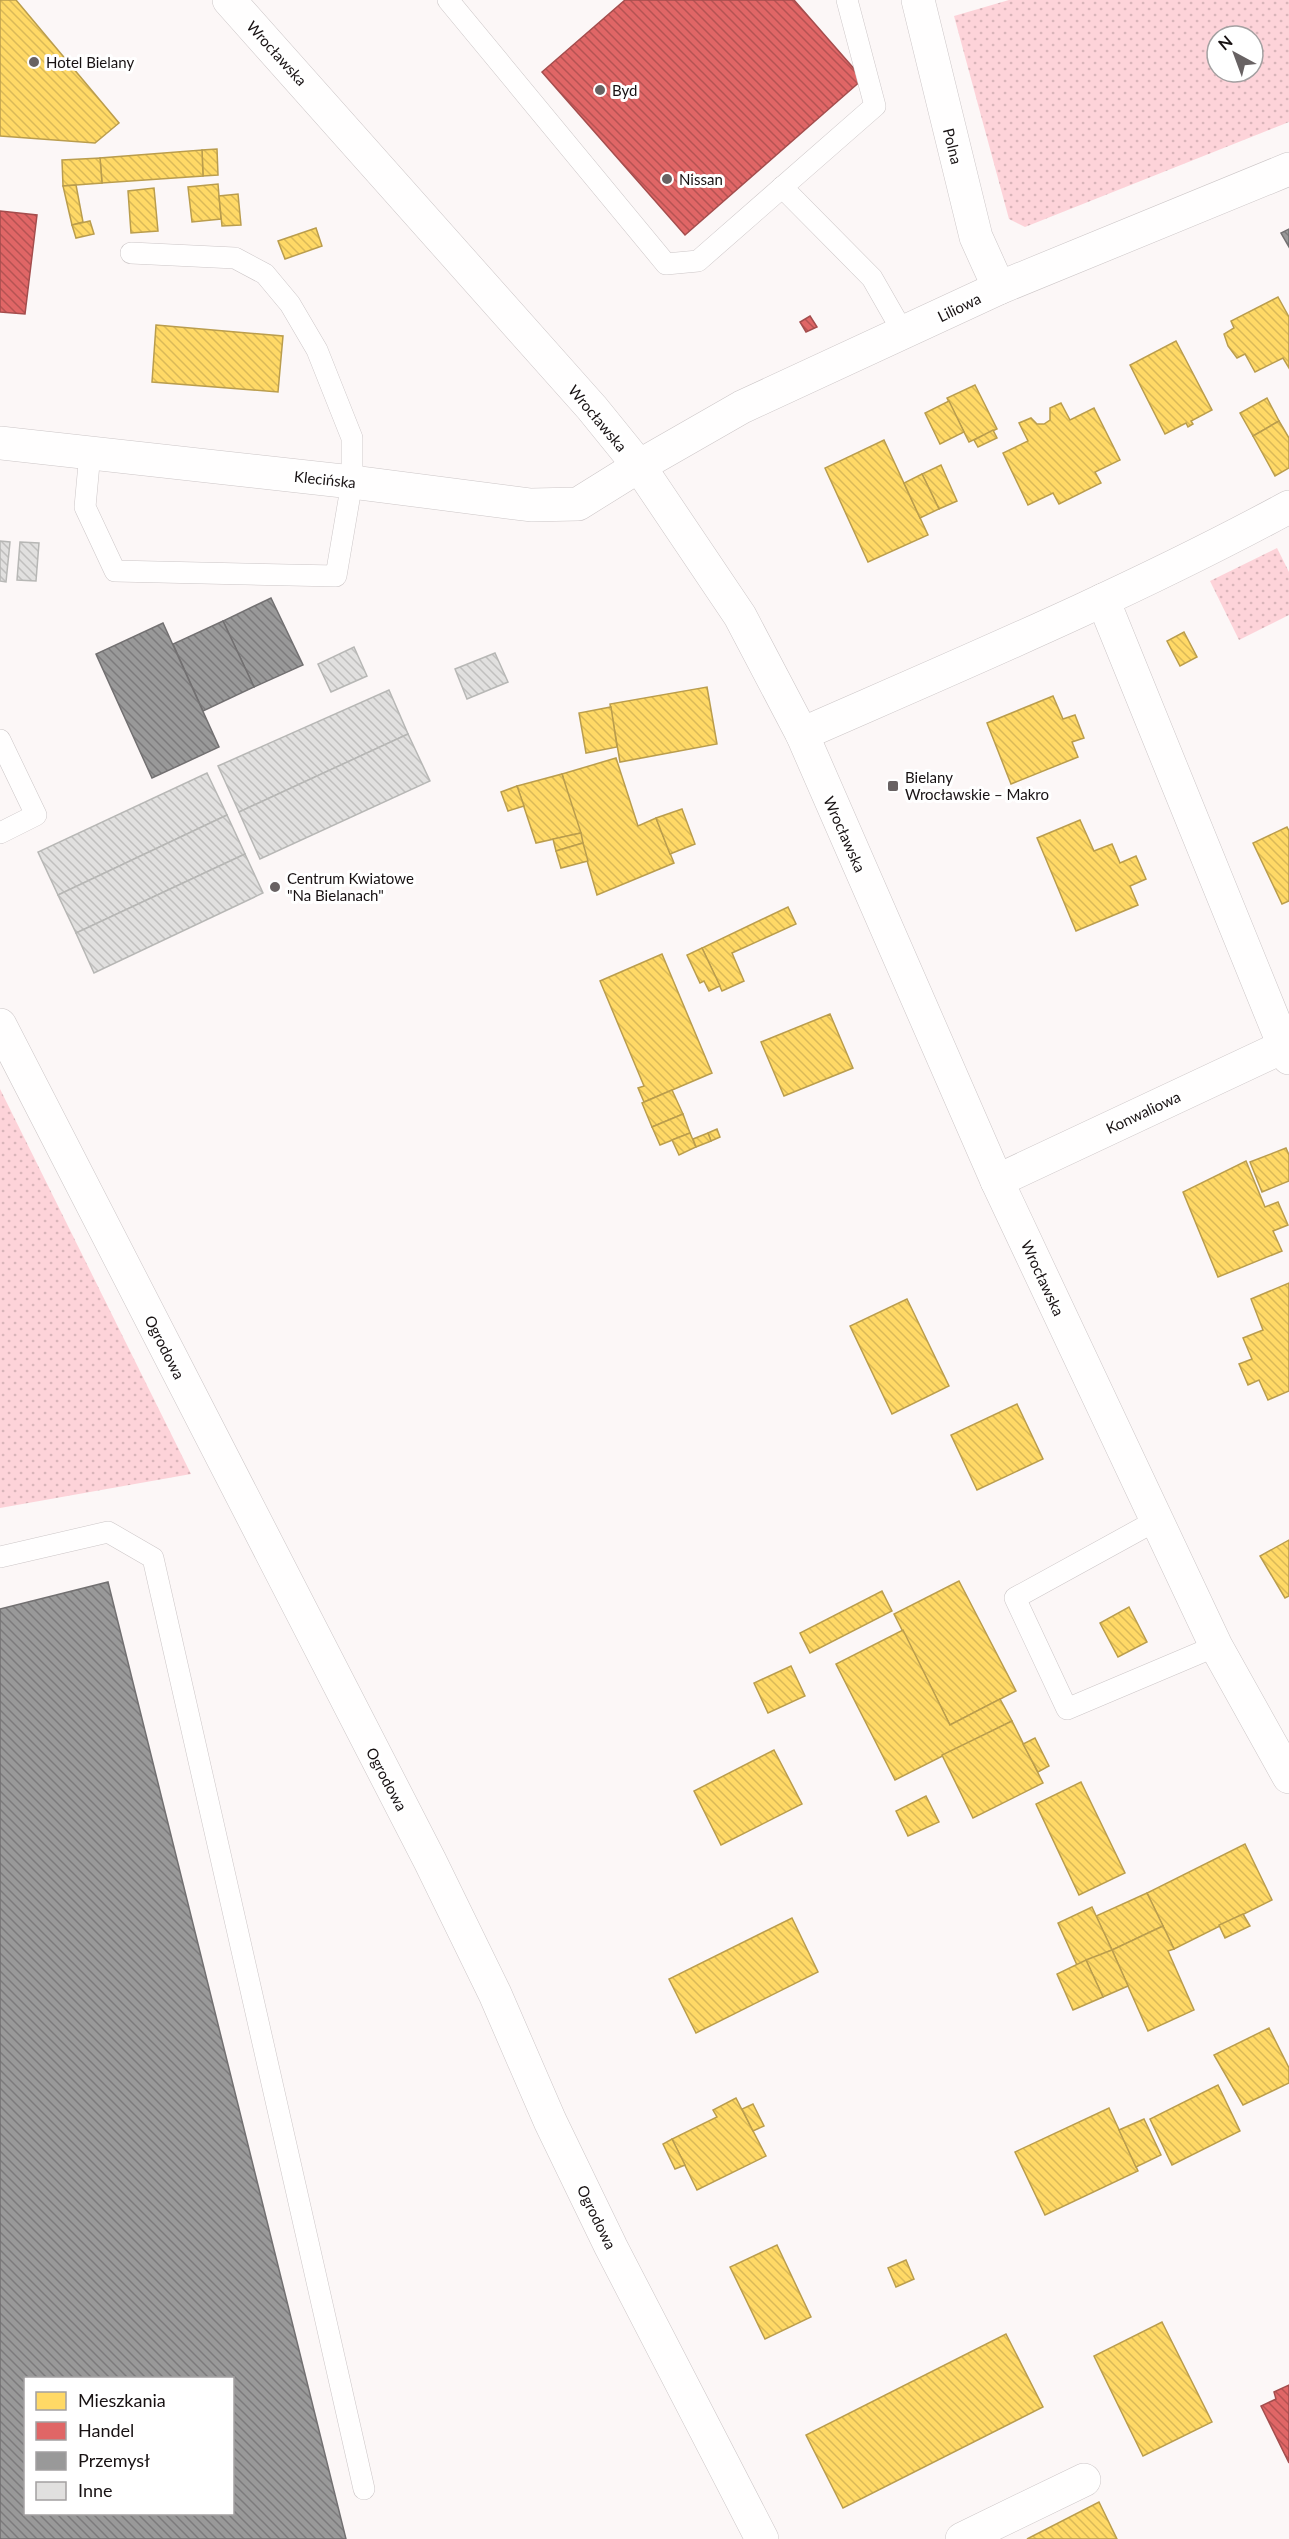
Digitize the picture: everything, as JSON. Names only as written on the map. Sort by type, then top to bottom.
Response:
[{"type":"street","name":"Wrocławska","points":[[229,0],[592,408],[639,466],[740,616],[802,734],[997,1181],[1216,1646],[1289,1778]]},
{"type":"street","name":"Polna","points":[[918,0],[976,237],[999,288]]},
{"type":"street","name":"Liliowa","points":[[639,466],[742,407],[999,288],[1289,169]]},
{"type":"street","name":"Klecińska","points":[[0,443],[352,482],[531,505],[578,504],[639,466]]},
{"type":"street","points":[[802,734],[1103,600],[1230,539],[1289,507]]},
{"type":"street","points":[[1103,600],[1287,1050]]},
{"type":"street","name":"Ogrodowa","points":[[0,1025],[430,1861],[495,1994],[550,2121],[611,2247],[762,2539]]},
{"type":"street","name":"Konwaliowa","points":[[997,1181],[1287,1050]]},
{"type":"street","points":[[962,2539],[1084,2480]]},
{"type":"lane","points":[[448,0],[666,264],[698,261],[875,106],[847,0]]},
{"type":"lane","points":[[782,187],[872,279],[903,334]]},
{"type":"lane","points":[[90,453],[85,507],[115,571],[336,576],[352,482],[351,438],[317,350],[290,304],[265,274],[235,258],[131,253]]},
{"type":"lane","points":[[0,740],[36,815],[0,833]]},
{"type":"lane","points":[[1157,1521],[1014,1598],[1066,1708],[1216,1646]]},
{"type":"lane","points":[[0,1557],[108,1532],[153,1558],[364,2488]]},
{"type":"shaded area","points":[[1009,0],[1289,0],[1289,122],[1025,227],[1009,219],[954,16]]},
{"type":"shaded area","points":[[1277,548],[1289,572],[1289,615],[1239,640],[1210,581]]},
{"type":"shaded area","points":[[0,1089],[191,1474],[0,1508]]},
{"type":"building: Mieszkania","name":"Hotel Bielany","points":[[0,0],[16,0],[119,123],[95,143],[0,136]]},
{"type":"building: Mieszkania","points":[[217,149],[218,175],[203,176],[202,150]]},
{"type":"building: Mieszkania","points":[[202,150],[203,176],[102,183],[100,158]]},
{"type":"building: Mieszkania","points":[[100,158],[102,183],[63,186],[62,160]]},
{"type":"building: Mieszkania","points":[[218,184],[221,219],[192,222],[188,187]]},
{"type":"building: Mieszkania","points":[[76,185],[83,222],[72,225],[63,186]]},
{"type":"building: Mieszkania","points":[[154,188],[158,231],[131,233],[128,191]]},
{"type":"building: Mieszkania","points":[[238,194],[241,225],[222,226],[219,196]]},
{"type":"building: Mieszkania","points":[[90,221],[94,234],[76,238],[72,225]]},
{"type":"building: Mieszkania","points":[[316,228],[322,246],[285,259],[278,241]]},
{"type":"building: Mieszkania","points":[[1278,297],[1289,317],[1289,368],[1283,358],[1255,372],[1245,354],[1237,358],[1228,346],[1224,334],[1234,328],[1231,321]]},
{"type":"building: Mieszkania","points":[[156,325],[283,336],[278,392],[152,382]]},
{"type":"building: Mieszkania","points":[[1176,341],[1212,410],[1191,421],[1193,424],[1188,427],[1186,423],[1165,434],[1130,365]]},
{"type":"building: Mieszkania","points":[[975,385],[997,429],[969,442],[947,398]]},
{"type":"building: Mieszkania","points":[[1267,398],[1279,421],[1253,436],[1240,413]]},
{"type":"building: Mieszkania","points":[[949,401],[964,432],[940,444],[925,413]]},
{"type":"building: Mieszkania","points":[[1061,403],[1070,420],[1094,408],[1120,460],[1095,472],[1101,483],[1059,504],[1053,493],[1028,505],[1003,453],[1028,441],[1019,423],[1031,418],[1037,424],[1044,424],[1050,420],[1050,408]]},
{"type":"building: Mieszkania","points":[[1279,421],[1289,438],[1289,468],[1275,476],[1253,436]]},
{"type":"building: Mieszkania","points":[[993,430],[997,438],[978,447],[974,440]]},
{"type":"building: Mieszkania","points":[[884,440],[928,535],[868,562],[825,468]]},
{"type":"building: Mieszkania","points":[[941,465],[957,501],[939,509],[922,474]]},
{"type":"building: Mieszkania","points":[[922,474],[939,509],[920,518],[904,483]]},
{"type":"building: Mieszkania","points":[[1184,632],[1197,657],[1180,666],[1167,641]]},
{"type":"building: Mieszkania","points":[[707,687],[717,744],[620,762],[610,704]]},
{"type":"building: Mieszkania","points":[[1053,696],[1063,719],[1075,715],[1084,738],[1072,742],[1078,757],[1011,784],[987,723]]},
{"type":"building: Mieszkania","points":[[611,707],[617,747],[586,753],[579,713]]},
{"type":"building: Mieszkania","points":[[616,758],[638,826],[656,818],[674,863],[597,895],[562,774]]},
{"type":"building: Mieszkania","points":[[562,774],[581,833],[536,843],[517,786]]},
{"type":"building: Mieszkania","points":[[517,786],[524,806],[508,811],[501,792]]},
{"type":"building: Mieszkania","points":[[682,809],[695,844],[670,854],[656,818]]},
{"type":"building: Mieszkania","points":[[1080,820],[1094,851],[1112,844],[1120,863],[1136,856],[1146,879],[1130,886],[1138,905],[1076,931],[1037,838]]},
{"type":"building: Mieszkania","points":[[1287,827],[1289,831],[1289,901],[1282,904],[1253,843]]},
{"type":"building: Mieszkania","points":[[581,833],[583,843],[556,851],[553,839]]},
{"type":"building: Mieszkania","points":[[583,843],[588,861],[561,868],[556,851]]},
{"type":"building: Mieszkania","points":[[788,907],[796,924],[732,953],[744,981],[722,991],[702,948]]},
{"type":"building: Mieszkania","points":[[702,948],[720,986],[709,991],[704,981],[700,983],[687,955]]},
{"type":"building: Mieszkania","points":[[662,954],[712,1073],[644,1102],[638,1088],[644,1086],[600,981]]},
{"type":"building: Mieszkania","points":[[830,1014],[853,1068],[784,1096],[761,1042]]},
{"type":"building: Mieszkania","points":[[672,1090],[683,1114],[652,1127],[642,1103]]},
{"type":"building: Mieszkania","points":[[683,1114],[690,1133],[660,1145],[652,1127]]},
{"type":"building: Mieszkania","points":[[717,1129],[720,1137],[711,1141],[708,1133]]},
{"type":"building: Mieszkania","points":[[690,1133],[696,1147],[679,1155],[672,1140]]},
{"type":"building: Mieszkania","points":[[708,1133],[711,1141],[696,1147],[693,1139]]},
{"type":"building: Mieszkania","points":[[1286,1148],[1289,1155],[1289,1181],[1262,1192],[1250,1162]]},
{"type":"building: Mieszkania","points":[[1246,1161],[1265,1207],[1278,1202],[1288,1225],[1273,1231],[1282,1251],[1218,1277],[1183,1192]]},
{"type":"building: Mieszkania","points":[[1289,1283],[1289,1391],[1268,1400],[1259,1380],[1248,1385],[1239,1364],[1252,1359],[1243,1338],[1263,1330],[1251,1299]]},
{"type":"building: Mieszkania","points":[[907,1299],[949,1386],[892,1414],[850,1326]]},
{"type":"building: Mieszkania","points":[[1017,1404],[1043,1459],[977,1490],[951,1435]]},
{"type":"building: Mieszkania","points":[[1289,1540],[1289,1596],[1285,1598],[1260,1556]]},
{"type":"building: Mieszkania","points":[[959,1581],[1016,1691],[950,1725],[894,1614]]},
{"type":"building: Mieszkania","points":[[882,1591],[892,1611],[810,1653],[800,1633]]},
{"type":"building: Mieszkania","points":[[1129,1607],[1147,1642],[1118,1657],[1100,1623]]},
{"type":"building: Mieszkania","points":[[903,1630],[950,1725],[1000,1699],[1012,1721],[895,1780],[836,1664]]},
{"type":"building: Mieszkania","points":[[791,1666],[805,1696],[768,1713],[754,1683]]},
{"type":"building: Mieszkania","points":[[1012,1721],[1043,1783],[973,1818],[942,1755]]},
{"type":"building: Mieszkania","points":[[1035,1738],[1049,1766],[1038,1772],[1023,1744]]},
{"type":"building: Mieszkania","points":[[774,1750],[802,1804],[721,1845],[694,1791]]},
{"type":"building: Mieszkania","points":[[1081,1782],[1125,1873],[1079,1895],[1036,1804]]},
{"type":"building: Mieszkania","points":[[926,1796],[939,1822],[908,1836],[896,1811]]},
{"type":"building: Mieszkania","points":[[1245,1844],[1272,1900],[1174,1949],[1147,1893]]},
{"type":"building: Mieszkania","points":[[1147,1893],[1163,1926],[1112,1950],[1096,1916]]},
{"type":"building: Mieszkania","points":[[1092,1907],[1112,1950],[1077,1965],[1058,1923]]},
{"type":"building: Mieszkania","points":[[1243,1914],[1250,1926],[1225,1938],[1219,1925]]},
{"type":"building: Mieszkania","points":[[792,1918],[818,1972],[696,2033],[669,1979]]},
{"type":"building: Mieszkania","points":[[1163,1926],[1174,1949],[1168,1951],[1194,2010],[1148,2031],[1112,1950]]},
{"type":"building: Mieszkania","points":[[1112,1950],[1128,1986],[1103,1997],[1086,1960]]},
{"type":"building: Mieszkania","points":[[1086,1960],[1103,1997],[1073,2010],[1057,1974]]},
{"type":"building: Mieszkania","points":[[1269,2028],[1289,2068],[1289,2083],[1243,2105],[1214,2055]]},
{"type":"building: Mieszkania","points":[[1218,2085],[1240,2131],[1172,2165],[1150,2119]]},
{"type":"building: Mieszkania","points":[[736,2098],[766,2156],[697,2190],[672,2139],[717,2117],[713,2110]]},
{"type":"building: Mieszkania","points":[[753,2104],[764,2126],[753,2131],[742,2109]]},
{"type":"building: Mieszkania","points":[[1109,2108],[1138,2171],[1045,2215],[1015,2152]]},
{"type":"building: Mieszkania","points":[[1144,2119],[1161,2155],[1136,2167],[1119,2130]]},
{"type":"building: Mieszkania","points":[[672,2139],[685,2165],[675,2169],[663,2144]]},
{"type":"building: Mieszkania","points":[[777,2245],[811,2317],[765,2339],[730,2267]]},
{"type":"building: Mieszkania","points":[[906,2260],[914,2279],[896,2287],[888,2268]]},
{"type":"building: Mieszkania","points":[[1162,2322],[1212,2422],[1143,2456],[1094,2356]]},
{"type":"building: Mieszkania","points":[[1006,2334],[1043,2407],[843,2508],[806,2435]]},
{"type":"building: Mieszkania","points":[[1099,2502],[1117,2539],[1027,2539]]},
{"type":"building: Handel","points":[[625,0],[794,0],[863,79],[685,235],[542,72]]},
{"type":"building: Handel","points":[[0,211],[37,215],[25,314],[0,312]]},
{"type":"building: Handel","points":[[810,316],[817,327],[806,332],[800,322]]},
{"type":"building: Handel","points":[[1289,2385],[1289,2463],[1261,2406],[1276,2399],[1274,2392]]},
{"type":"building: Przemysł","points":[[1289,229],[1289,247],[1281,233]]},
{"type":"building: Przemysł","points":[[271,598],[303,665],[254,687],[223,621]]},
{"type":"building: Przemysł","points":[[223,621],[254,687],[203,711],[173,644]]},
{"type":"building: Przemysł","points":[[163,623],[219,747],[152,778],[96,654]]},
{"type":"building: Przemysł","points":[[108,1582],[346,2539],[0,2539],[0,1609]]},
{"type":"building: Inne","points":[[0,541],[10,542],[6,582],[0,581]]},
{"type":"building: Inne","points":[[20,542],[39,543],[36,581],[17,580]]},
{"type":"building: Inne","points":[[354,647],[367,676],[331,692],[318,664]]},
{"type":"building: Inne","points":[[495,653],[508,682],[467,699],[455,669]]},
{"type":"building: Inne","points":[[389,690],[408,734],[239,812],[218,766]]},
{"type":"building: Inne","points":[[408,734],[430,781],[260,859],[239,812]]},
{"type":"building: Inne","points":[[207,773],[227,815],[58,895],[38,852]]},
{"type":"building: Inne","points":[[227,815],[245,854],[76,933],[58,895]]},
{"type":"building: Inne","points":[[245,854],[263,893],[94,973],[76,933]]},
{"type":"place","name":"Hotel Bielany","points":[[34,62]]},
{"type":"place","name":"Byd","points":[[600,90]]},
{"type":"place","name":"Nissan","points":[[667,179]]},
{"type":"place","name":"Bielany Wrocławskie – Makro","points":[[893,786]]},
{"type":"place","name":"Centrum Kwiatowe \"Na Bielanach\"","points":[[275,887]]}]
